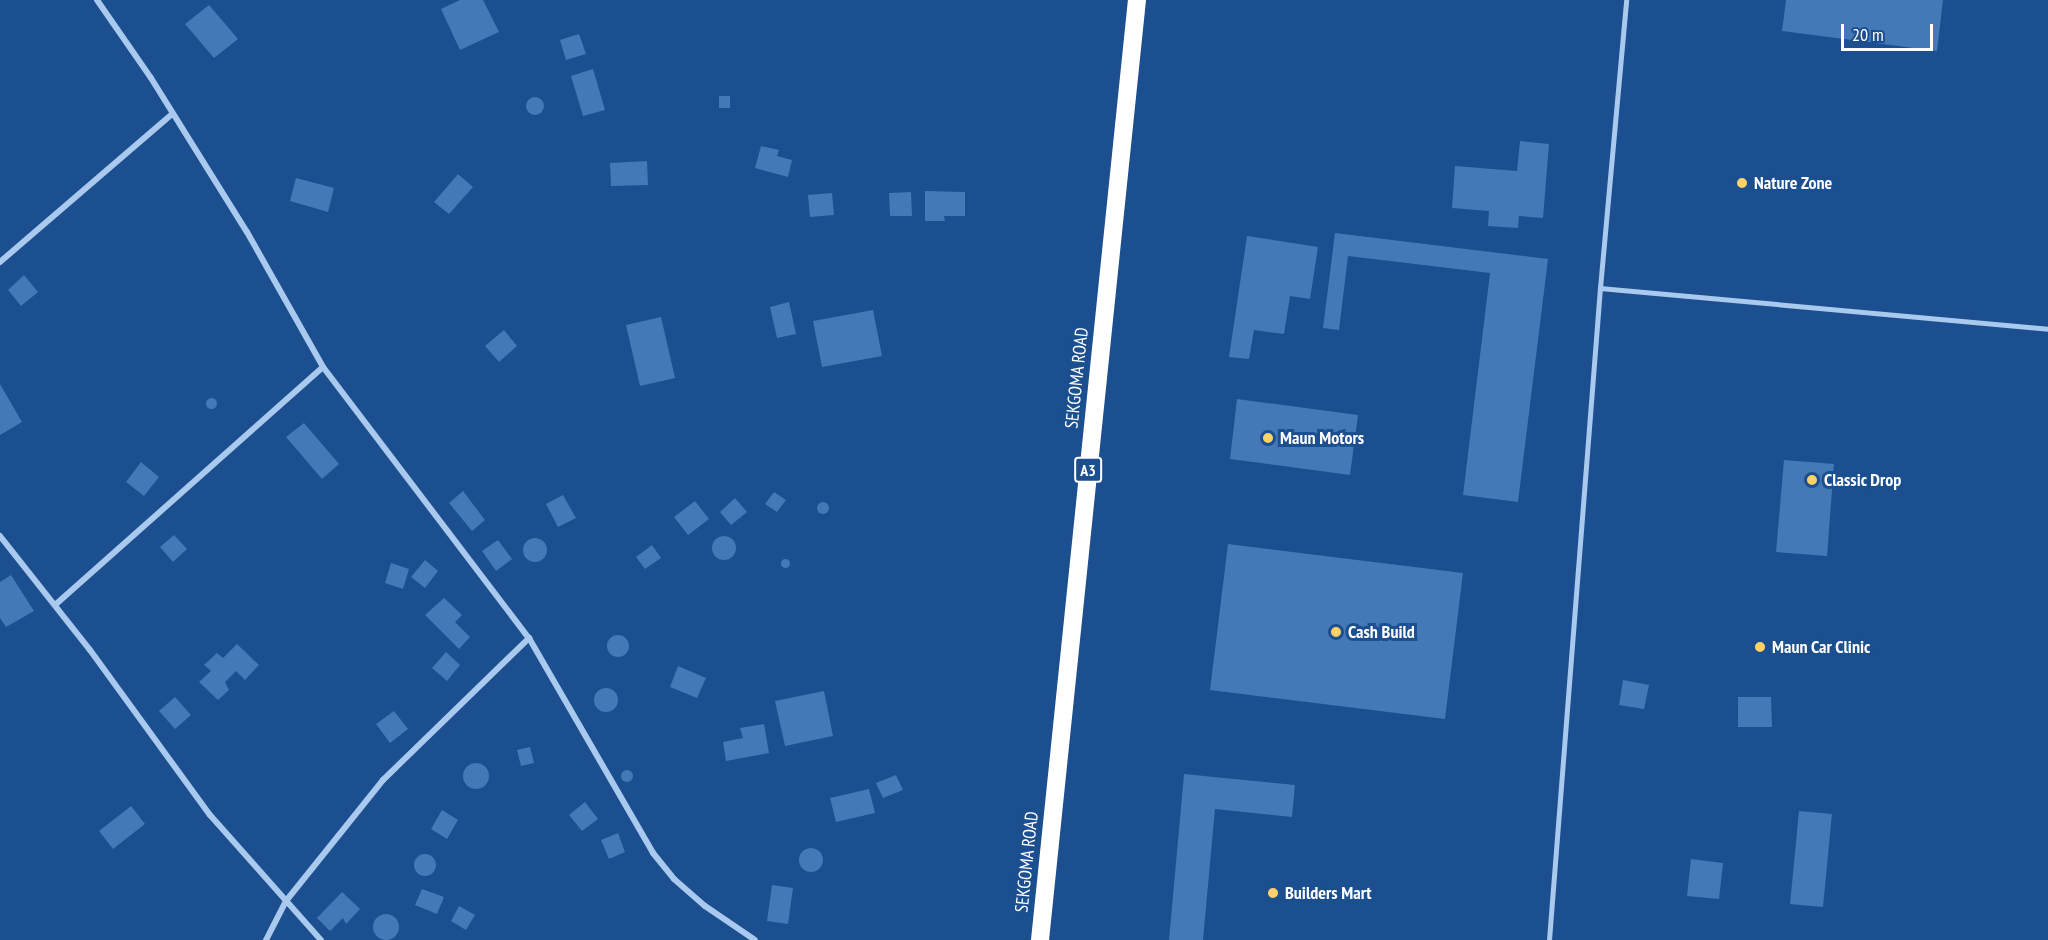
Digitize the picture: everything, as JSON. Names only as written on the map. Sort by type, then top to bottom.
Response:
[{"type":"highway","name":"SEKGOMA ROAD","points":[[1040,940],[1138,0]]},
{"type":"street","points":[[97,0],[151,78],[247,232],[323,367],[529,638],[653,853],[681,886],[705,906],[755,940]]},
{"type":"street","points":[[0,262],[172,114]]},
{"type":"street","points":[[55,605],[323,367]]},
{"type":"street","points":[[0,536],[55,605],[210,815],[321,940]]},
{"type":"street","points":[[266,940],[286,901],[383,780],[529,638]]},
{"type":"lane","points":[[1549,940],[1600,288],[1626,0]]},
{"type":"lane","points":[[1600,288],[2048,329]]},
{"type":"building","points":[[460,0],[483,0],[499,32],[460,50],[441,9]]},
{"type":"building","points":[[1786,0],[1943,0],[1937,51],[1782,31]]},
{"type":"building","points":[[209,5],[238,39],[214,58],[185,24]]},
{"type":"building","points":[[579,34],[586,54],[566,60],[560,40]]},
{"type":"building","points":[[593,69],[605,110],[583,116],[571,76]]},
{"type":"building","points":[[719,96],[730,96],[730,108],[719,108]]},
{"type":"building","points":[[531,97],[539,97],[544,102],[542,113],[531,115],[526,110],[526,102]]},
{"type":"building","points":[[1520,141],[1549,144],[1543,218],[1519,216],[1518,228],[1488,226],[1489,211],[1452,208],[1455,166],[1517,171]]},
{"type":"building","points":[[761,146],[779,150],[777,156],[792,160],[788,177],[755,168]]},
{"type":"building","points":[[647,161],[648,185],[611,186],[610,163]]},
{"type":"building","points":[[458,174],[473,187],[449,214],[434,202]]},
{"type":"building","points":[[296,178],[334,188],[328,212],[290,201]]},
{"type":"building","points":[[925,191],[965,192],[965,216],[944,216],[945,221],[925,221]]},
{"type":"building","points":[[911,192],[912,216],[890,216],[889,193]]},
{"type":"building","points":[[832,193],[834,215],[810,217],[808,195]]},
{"type":"building","points":[[1335,233],[1548,259],[1518,502],[1463,495],[1490,273],[1348,256],[1339,330],[1323,328]]},
{"type":"building","points":[[1247,236],[1318,247],[1310,299],[1290,296],[1284,334],[1254,330],[1249,359],[1229,357]]},
{"type":"building","points":[[24,275],[38,292],[21,306],[8,290]]},
{"type":"building","points":[[789,302],[796,334],[777,338],[770,307]]},
{"type":"building","points":[[873,310],[882,356],[822,367],[813,321]]},
{"type":"building","points":[[661,317],[675,378],[640,386],[626,325]]},
{"type":"building","points":[[504,330],[517,346],[499,362],[485,346]]},
{"type":"building","points":[[0,384],[22,422],[0,435]]},
{"type":"building","points":[[211,398],[215,399],[215,407],[211,408],[207,407],[206,403],[207,399]]},
{"type":"building","points":[[1237,399],[1358,415],[1350,475],[1230,459]]},
{"type":"building","points":[[304,423],[339,464],[322,479],[286,437]]},
{"type":"building","points":[[1784,460],[1834,464],[1827,556],[1776,552]]},
{"type":"building","points":[[141,462],[159,477],[144,496],[126,482]]},
{"type":"building","points":[[463,491],[485,520],[472,531],[449,503]]},
{"type":"building","points":[[774,492],[786,500],[777,512],[765,504]]},
{"type":"building","points":[[563,495],[576,518],[558,527],[546,504]]},
{"type":"building","points":[[735,498],[747,512],[731,525],[720,512]]},
{"type":"building","points":[[695,501],[709,519],[688,535],[674,517]]},
{"type":"building","points":[[825,502],[829,508],[825,514],[821,514],[817,506]]},
{"type":"building","points":[[174,535],[187,549],[173,562],[160,547]]},
{"type":"building","points":[[724,536],[733,539],[736,548],[733,557],[724,560],[715,557],[712,548],[715,539]]},
{"type":"building","points":[[535,538],[540,539],[546,545],[546,555],[540,561],[535,562],[530,561],[524,555],[523,550],[524,545],[530,539]]},
{"type":"building","points":[[498,540],[512,559],[496,571],[482,551]]},
{"type":"building","name":"Cash Build","points":[[1228,544],[1463,573],[1445,719],[1210,690]]},
{"type":"building","points":[[652,545],[661,558],[645,569],[636,557]]},
{"type":"building","points":[[785,558],[790,563],[785,568],[780,563]]},
{"type":"building","points":[[425,560],[438,571],[425,588],[411,577]]},
{"type":"building","points":[[391,563],[409,569],[403,589],[385,583]]},
{"type":"building","points":[[11,575],[34,611],[6,627],[0,618],[0,582]]},
{"type":"building","points":[[444,598],[462,615],[455,622],[470,637],[459,649],[425,615]]},
{"type":"building","points":[[618,635],[626,638],[629,646],[626,654],[618,657],[610,654],[607,646],[610,638]]},
{"type":"building","points":[[237,644],[259,665],[245,680],[236,671],[225,682],[229,690],[218,700],[199,682],[211,671],[204,665],[217,653],[223,658]]},
{"type":"building","points":[[446,652],[460,665],[447,681],[432,668]]},
{"type":"building","points":[[678,666],[706,678],[697,698],[670,687]]},
{"type":"building","points":[[1623,680],[1649,685],[1644,709],[1619,705]]},
{"type":"building","points":[[606,688],[611,689],[617,695],[617,705],[611,711],[606,712],[601,711],[595,705],[594,700],[595,695],[601,689]]},
{"type":"building","points":[[824,691],[833,736],[785,746],[775,701]]},
{"type":"building","points":[[175,697],[191,715],[175,729],[159,711]]},
{"type":"building","points":[[1738,697],[1771,697],[1772,727],[1738,727]]},
{"type":"building","points":[[394,711],[408,729],[390,743],[376,724]]},
{"type":"building","points":[[764,724],[769,753],[726,761],[723,742],[743,738],[740,728]]},
{"type":"building","points":[[530,747],[534,763],[521,766],[517,750]]},
{"type":"building","points":[[476,763],[485,767],[489,776],[485,785],[476,789],[467,785],[463,776],[467,767]]},
{"type":"building","points":[[629,770],[633,776],[629,782],[625,782],[621,774]]},
{"type":"building","points":[[1184,774],[1295,785],[1292,817],[1215,809],[1203,940],[1169,940]]},
{"type":"building","points":[[896,775],[903,790],[883,798],[876,783]]},
{"type":"building","points":[[869,789],[875,813],[836,822],[830,798]]},
{"type":"building","points":[[585,802],[598,819],[582,831],[569,815]]},
{"type":"building","points":[[131,806],[145,824],[113,849],[99,831]]},
{"type":"building","points":[[442,810],[458,820],[447,839],[431,829]]},
{"type":"building","points":[[1799,811],[1832,814],[1823,907],[1790,904]]},
{"type":"building","points":[[618,833],[625,852],[609,859],[601,840]]},
{"type":"building","points":[[811,848],[820,851],[823,860],[820,869],[811,872],[802,869],[799,860],[802,851]]},
{"type":"building","points":[[421,854],[429,854],[436,861],[436,869],[429,876],[421,876],[414,869],[414,861]]},
{"type":"building","points":[[1691,859],[1723,863],[1719,899],[1687,896]]},
{"type":"building","points":[[772,885],[793,888],[788,924],[767,921]]},
{"type":"building","points":[[422,889],[444,897],[437,914],[415,905]]},
{"type":"building","points":[[342,892],[360,909],[346,924],[343,918],[330,931],[317,918]]},
{"type":"building","points":[[459,906],[475,915],[466,930],[451,921]]},
{"type":"building","points":[[386,914],[395,918],[399,927],[395,936],[386,940],[377,936],[373,927],[377,918]]},
{"type":"place","name":"Nature Zone","points":[[1742,183]]},
{"type":"place","name":"Maun Motors","points":[[1268,438]]},
{"type":"place","name":"Classic Drop","points":[[1812,480]]},
{"type":"place","name":"Cash Build","points":[[1336,632]]},
{"type":"place","name":"Maun Car Clinic","points":[[1760,647]]},
{"type":"place","name":"Builders Mart","points":[[1273,893]]}]
